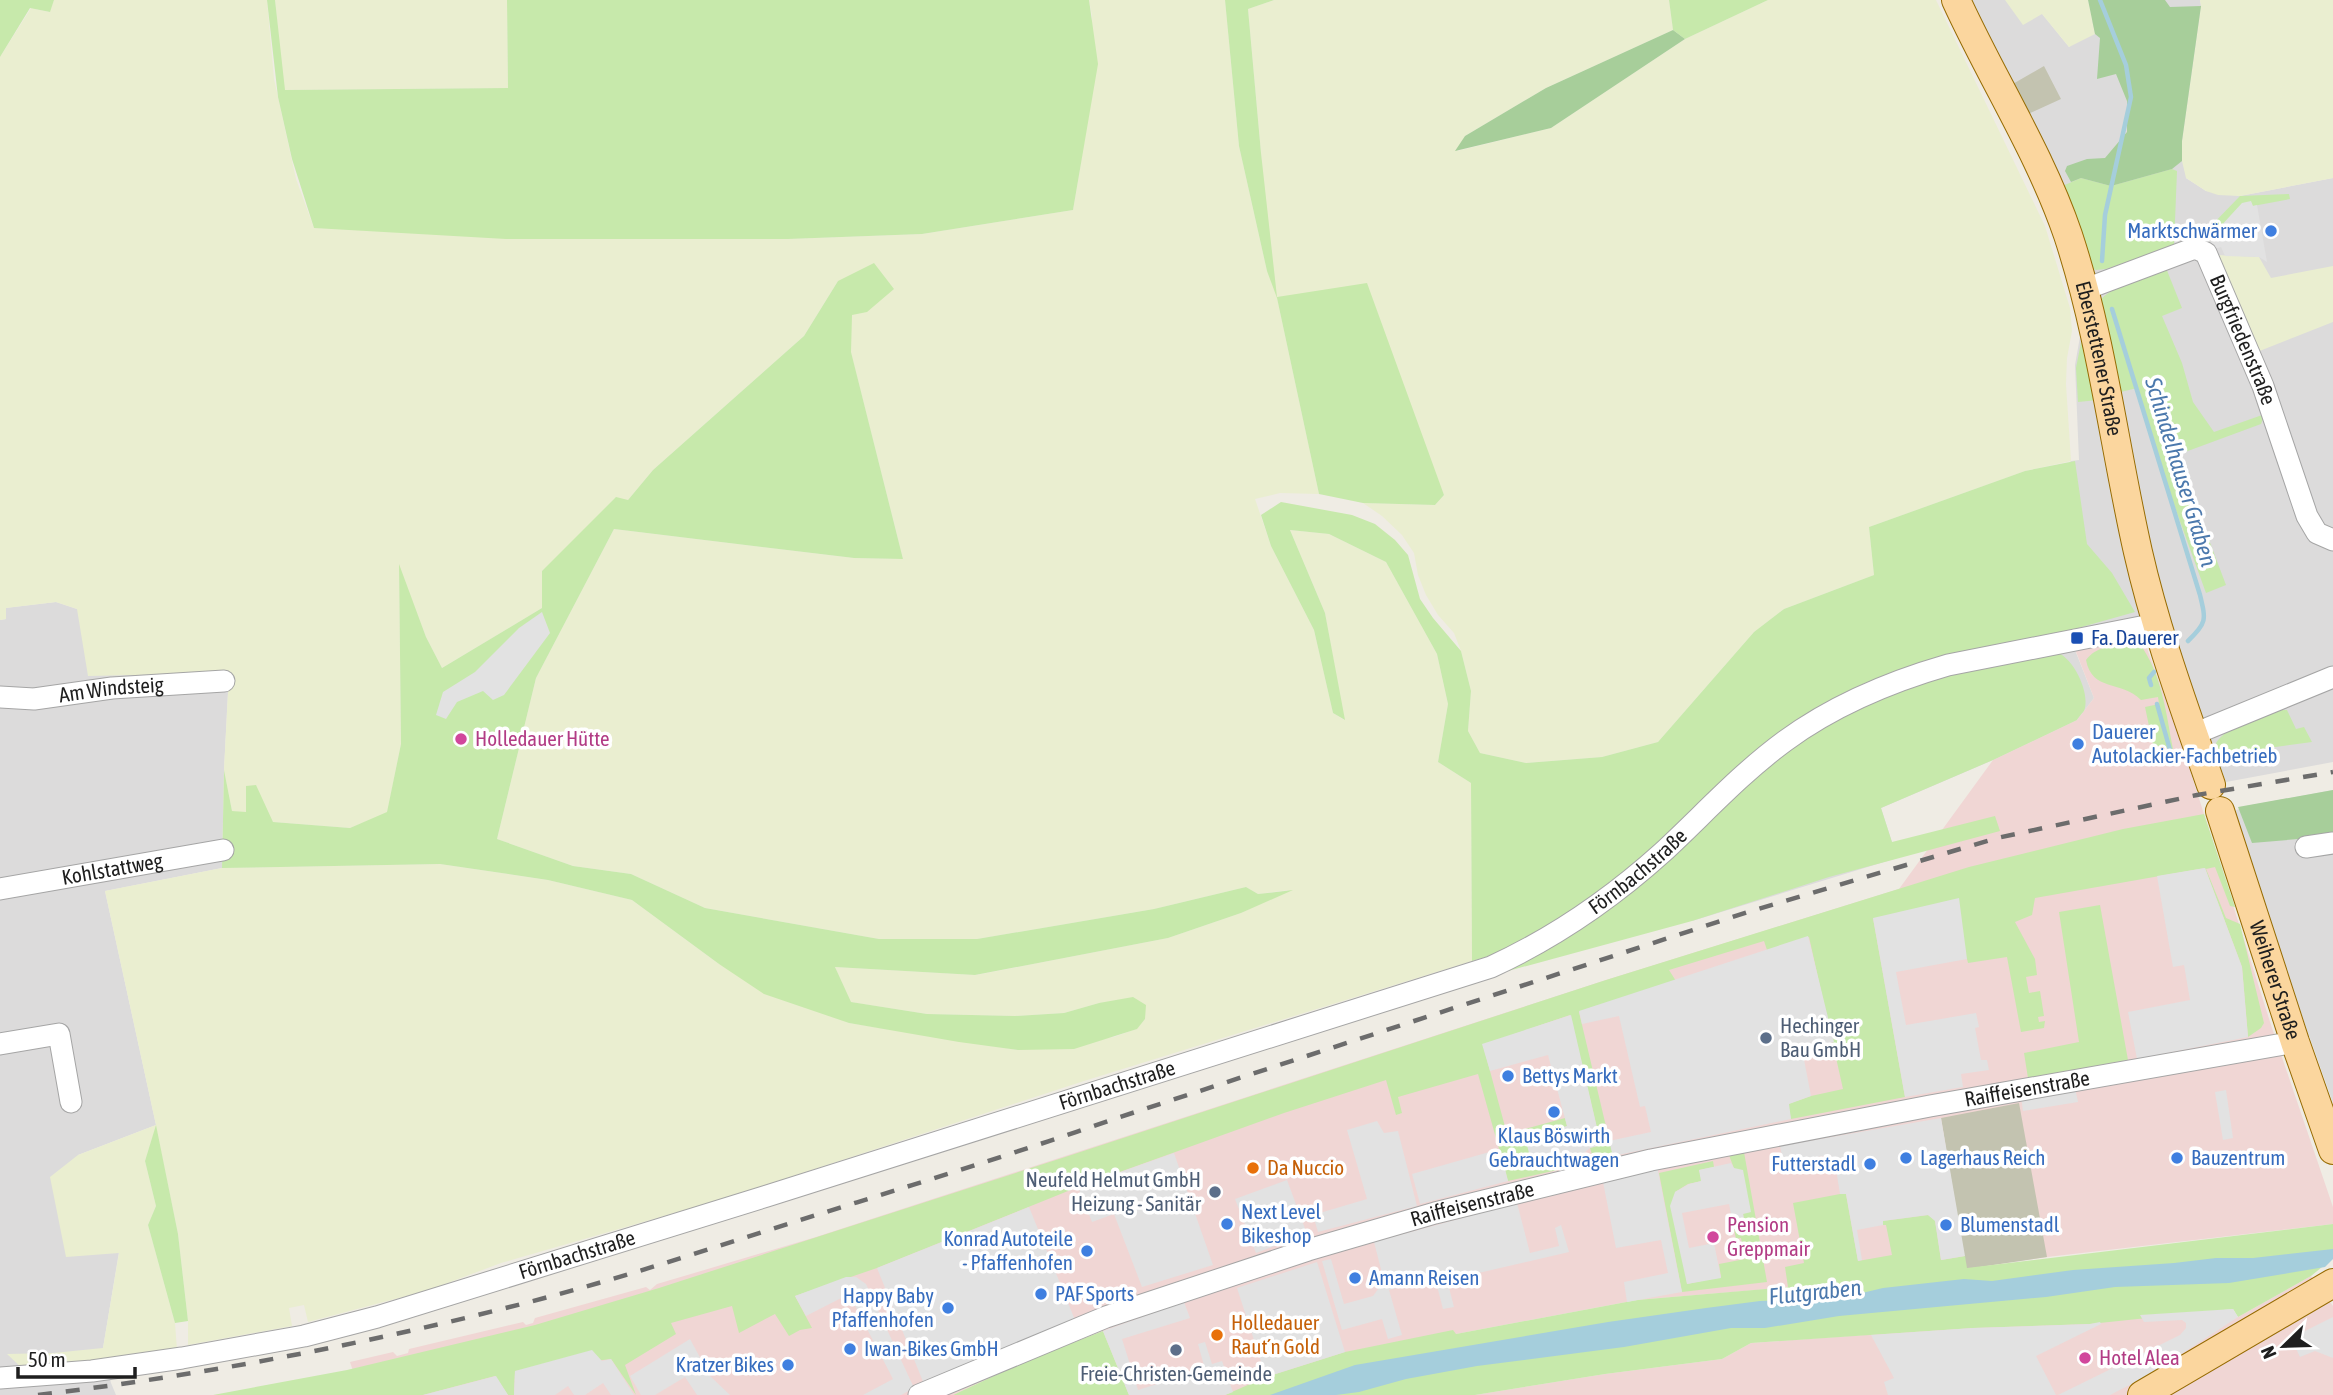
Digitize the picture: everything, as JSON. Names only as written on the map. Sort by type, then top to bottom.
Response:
[{"type":"main road","name":"Eberstettener Straße","points":[[1956,0],[2047,184],[2068,236],[2109,402],[2137,548],[2156,624],[2194,734]]},
{"type":"main road","name":"Weiherer Straße","points":[[2194,734],[2333,1150]]},
{"type":"main road","points":[[2142,1395],[2329,1288]]},
{"type":"street","name":"Burgfriedenstraße","points":[[2083,290],[2194,248],[2206,253],[2263,386],[2307,516],[2318,533],[2333,540]]},
{"type":"street","name":"Förnbachstraße","points":[[0,1378],[92,1371],[182,1358],[304,1336],[377,1317],[1491,967],[1513,957],[1611,895],[1664,851],[1759,761],[1802,729],[1851,701],[1948,665],[2156,624]]},
{"type":"street","points":[[2194,734],[2333,677]]},
{"type":"street","name":"Am Windsteig","points":[[0,697],[34,699],[112,688],[224,681]]},
{"type":"street","points":[[2306,847],[2333,844]]},
{"type":"street","name":"Kohlstattweg","points":[[0,889],[223,850]]},
{"type":"street","points":[[0,1044],[59,1034],[71,1102]]},
{"type":"street","name":"Raiffeisenstraße","points":[[919,1395],[1106,1317],[1308,1250],[1435,1213],[1661,1158],[1930,1106],[2295,1042]]},
{"type":"shaded area","points":[[54,0],[267,0],[274,79],[296,179],[314,228],[788,239],[922,234],[1073,210],[1081,163],[1092,16],[1089,0],[1225,0],[1239,146],[1267,271],[1261,153],[1248,9],[1274,0],[1669,0],[1673,30],[1546,88],[1465,136],[1457,151],[1551,128],[1685,39],[1768,0],[1936,0],[2045,226],[2070,308],[2072,331],[2066,384],[2071,461],[2025,471],[1869,527],[1874,575],[1784,609],[1754,632],[1658,742],[1602,757],[1526,763],[1480,753],[1468,731],[1471,691],[1454,633],[1438,615],[1426,595],[1418,575],[1414,553],[1402,535],[1363,503],[1435,505],[1444,495],[1436,477],[1277,298],[1319,494],[1280,493],[1255,499],[1271,546],[1314,630],[1333,713],[1344,720],[1325,613],[1290,530],[1329,534],[1386,562],[1437,654],[1448,704],[1438,762],[1471,783],[1472,961],[1084,1081],[723,1199],[501,1263],[429,1290],[308,1322],[304,1305],[289,1308],[292,1326],[188,1345],[188,1321],[178,1234],[156,1127],[145,1161],[156,1206],[148,1225],[175,1323],[177,1350],[113,1362],[23,1369],[7,1354],[103,1348],[119,1253],[66,1257],[50,1177],[78,1155],[156,1125],[105,891],[222,868],[440,864],[548,880],[632,900],[719,964],[849,1023],[1018,1050],[1114,1037],[1136,1029],[1145,1019],[1099,1003],[1064,1013],[1015,1016],[927,1014],[850,1002],[835,967],[976,975],[1168,938],[1241,913],[1289,890],[1258,894],[1246,887],[1154,909],[977,939],[879,939],[705,908],[631,874],[573,866],[497,839],[536,678],[614,529],[854,558],[903,559],[851,353],[851,315],[838,281],[804,336],[653,470],[628,500],[542,571],[542,608],[442,668],[426,637],[399,567],[401,744],[387,813],[350,828],[273,822],[246,786],[246,813],[232,811],[224,770],[229,673],[88,676],[77,609],[56,602],[6,608],[6,619],[0,620],[0,57],[31,8],[49,12]]},
{"type":"shaded area","points":[[275,0],[507,0],[508,88],[284,90]]},
{"type":"shaded area","points":[[1965,0],[2031,0],[2069,47],[2112,0],[2200,0],[2186,178],[2206,191],[2240,196],[2333,178],[2333,762],[2226,782],[2167,622],[2071,640],[2094,698],[2077,720],[1881,808],[1897,858],[1692,921],[2071,461],[2079,460],[2075,365],[2081,331],[2099,321]]},
{"type":"shaded area","points":[[2005,0],[2088,0],[2095,34],[2069,47],[2042,14],[2023,25]]},
{"type":"shaded area","points":[[2200,0],[2333,0],[2333,178],[2240,196],[2218,195],[2206,191],[2186,178],[2182,161],[2182,141]]},
{"type":"shaded area","points":[[2044,66],[2061,99],[2026,115],[2011,85]]},
{"type":"shaded area","points":[[2251,201],[2253,206],[2257,205],[2267,262],[2259,257],[2225,256],[2221,247],[2214,249],[2209,237],[2216,235],[2242,203]]},
{"type":"shaded area","points":[[2217,255],[2259,257],[2271,278],[2333,266],[2333,322],[2257,352]]},
{"type":"shaded area","points":[[56,602],[229,673],[222,868],[105,891],[156,1125],[78,1155],[119,1252],[103,1348],[116,1395],[0,1395],[0,620],[6,619],[5,608]]},
{"type":"shaded area","points":[[542,612],[550,633],[504,695],[493,700],[483,691],[457,702],[446,719],[436,715],[443,692],[475,672],[519,628]]},
{"type":"shaded area","points":[[2139,626],[2183,748],[2272,1028],[2333,1207],[2333,1224],[2047,1257],[1898,1278],[1637,1300],[1456,1334],[1225,1395],[1129,1395],[1103,1331],[1028,1360],[953,1395],[361,1395],[350,1362],[393,1352],[397,1356],[408,1353],[409,1349],[523,1322],[526,1325],[533,1323],[535,1318],[646,1287],[650,1290],[657,1284],[816,1237],[1606,980],[1899,889],[1993,760],[2077,720],[2094,698],[2071,639]]},
{"type":"shaded area","points":[[2333,790],[2333,1103],[2230,813],[2246,806]]},
{"type":"shaded area","points":[[2205,868],[2242,967],[2248,1037],[2137,1059],[2128,1012],[2190,1000],[2184,965],[2173,967],[2157,876]]},
{"type":"shaded area","points":[[1959,898],[1967,959],[1896,972],[1906,1025],[1976,1013],[1979,1027],[1975,1028],[1981,1060],[1987,1060],[1989,1070],[1961,1074],[1963,1087],[1905,1097],[1873,918]]},
{"type":"shaded area","points":[[1808,936],[1834,1042],[1802,1049],[1811,1096],[1789,1104],[1791,1119],[1613,1156],[1609,1141],[1651,1132],[1645,1106],[1640,1107],[1619,1016],[1582,1024],[1579,1011]]},
{"type":"shaded area","points":[[1571,1015],[1601,1145],[1590,1148],[1578,1158],[1533,1169],[1525,1137],[1567,1126],[1548,1055],[1490,1071],[1482,1044]]},
{"type":"shaded area","points":[[2075,1088],[2078,1102],[2023,1111],[2021,1097]]},
{"type":"shaded area","points":[[2226,1090],[2233,1138],[2223,1140],[2215,1092]]},
{"type":"shaded area","points":[[2019,1103],[2047,1257],[1966,1269],[1941,1118]]},
{"type":"shaded area","points":[[1941,1118],[1965,1256],[1941,1260],[1935,1221],[1928,1215],[1883,1221],[1883,1225],[1857,1230],[1862,1260],[1858,1261],[1846,1194],[1840,1194],[1831,1155],[1817,1157],[1819,1165],[1785,1171],[1780,1146]]},
{"type":"shaded area","points":[[1377,1121],[1384,1133],[1398,1131],[1417,1206],[1318,1232],[1313,1215],[1367,1199],[1347,1130]]},
{"type":"shaded area","points":[[1500,1149],[1508,1181],[1420,1204],[1412,1174]]},
{"type":"shaded area","points":[[1174,1153],[1213,1265],[1142,1287],[1114,1214],[1092,1222],[1078,1187]]},
{"type":"shaded area","points":[[1731,1163],[1734,1168],[1743,1170],[1751,1212],[1743,1214],[1745,1227],[1734,1229],[1729,1204],[1682,1213],[1689,1248],[1714,1243],[1721,1278],[1687,1284],[1670,1206],[1675,1192],[1701,1181],[1699,1170]]},
{"type":"shaded area","points":[[1657,1166],[1682,1292],[1627,1302],[1624,1282],[1668,1273],[1661,1240],[1616,1248],[1602,1177]]},
{"type":"shaded area","points":[[1287,1180],[1307,1234],[1256,1253],[1235,1199]]},
{"type":"shaded area","points":[[1517,1203],[1530,1253],[1559,1246],[1555,1228],[1561,1225],[1569,1252],[1457,1278],[1457,1281],[1448,1284],[1454,1307],[1443,1309],[1435,1278],[1389,1290],[1402,1335],[1388,1339],[1382,1319],[1342,1330],[1322,1261],[1331,1259],[1344,1304],[1373,1296],[1384,1281],[1374,1242]]},
{"type":"shaded area","points":[[1029,1207],[1075,1320],[924,1384],[877,1268]]},
{"type":"shaded area","points":[[1317,1262],[1345,1352],[1266,1377],[1237,1288]]},
{"type":"shaded area","points":[[2311,1276],[2333,1306],[2333,1395],[1475,1395],[1722,1359],[1751,1343],[2196,1312],[2238,1317]]},
{"type":"shaded area","points":[[846,1277],[856,1277],[866,1284],[914,1388],[901,1395],[863,1395],[893,1379],[849,1294],[806,1316],[795,1296]]},
{"type":"shaded area","points":[[1184,1302],[1190,1318],[1122,1339],[1138,1390],[1205,1369],[1198,1344],[1205,1342],[1212,1364],[1222,1361],[1233,1392],[1225,1395],[1129,1395],[1103,1331]]},
{"type":"shaded area","points":[[2233,1309],[2238,1317],[2149,1375],[2110,1395],[2058,1395],[2180,1335],[2186,1328],[2186,1323],[2182,1320],[2144,1322],[2140,1315]]},
{"type":"shaded area","points":[[2333,1317],[2333,1358],[2315,1351],[2300,1357],[2291,1338]]},
{"type":"shaded area","points":[[2090,1324],[2101,1324],[2036,1356],[2056,1395],[1888,1395],[1884,1382],[1894,1378],[1871,1335]]},
{"type":"shaded area","points":[[690,1339],[710,1376],[730,1395],[697,1395],[685,1377],[655,1395],[641,1395],[630,1376]]},
{"type":"shaded area","points":[[592,1350],[602,1361],[611,1359],[634,1395],[611,1395],[603,1383],[585,1395],[574,1395],[568,1386],[555,1395],[514,1395],[515,1371]]},
{"type":"shaded area","points":[[496,1376],[508,1395],[423,1395]]},
{"type":"green space","points":[[0,0],[54,0],[50,12],[30,8],[0,57]]},
{"type":"green space","points":[[267,0],[275,0],[285,90],[508,88],[507,0],[1089,0],[1098,64],[1073,210],[922,234],[788,239],[506,239],[314,228],[292,159],[278,97]]},
{"type":"green space","points":[[1225,0],[1274,0],[1248,9],[1277,297],[1367,283],[1444,495],[1435,505],[1363,503],[1319,494],[1277,298],[1267,271],[1239,146]]},
{"type":"green space","points":[[1669,0],[1768,0],[1685,39],[1673,30]]},
{"type":"green space","points":[[2088,0],[2165,0],[2170,7],[2201,6],[2182,141],[2182,161],[2172,169],[2111,186],[2081,178],[2071,182],[2065,171],[2067,166],[2087,159],[2105,158],[2127,132],[2127,101],[2116,74],[2097,79],[2100,38],[2095,34]]},
{"type":"green space","points":[[1673,30],[1685,39],[1551,128],[1455,151],[1465,136],[1546,88]]},
{"type":"green space","points":[[2172,169],[2177,171],[2174,246],[2106,269],[2091,268],[2060,187],[2081,178],[2111,186]]},
{"type":"green space","points":[[2289,194],[2290,199],[2253,206],[2216,235],[2209,237],[2207,230],[2240,196]]},
{"type":"green space","points":[[874,263],[894,289],[867,312],[852,315],[851,352],[903,559],[854,558],[614,529],[536,678],[497,839],[573,866],[631,874],[705,908],[879,939],[977,939],[1154,909],[1246,887],[1258,894],[1293,890],[1241,913],[1168,938],[975,975],[835,967],[851,1002],[927,1014],[1015,1016],[1064,1013],[1133,997],[1146,1005],[1145,1019],[1137,1029],[1074,1049],[1018,1050],[849,1023],[764,994],[632,900],[548,880],[440,864],[222,868],[224,770],[232,811],[246,812],[246,786],[256,785],[273,822],[350,828],[387,812],[401,744],[399,564],[426,637],[442,668],[542,608],[542,571],[616,497],[628,500],[653,470],[804,336],[838,281]]},
{"type":"green space","points":[[2166,268],[2182,308],[2162,316],[2182,363],[2193,402],[2214,432],[2265,414],[2261,424],[2177,455],[2226,585],[2206,593],[2165,480],[2137,388],[2117,393],[2099,302],[2120,286]]},
{"type":"green space","points":[[2083,332],[2098,400],[2078,402],[2076,368]]},
{"type":"green space","points":[[2075,461],[2087,544],[2112,573],[2135,612],[1847,693],[1615,882],[1552,924],[1493,955],[1472,961],[1471,783],[1438,762],[1448,704],[1437,654],[1386,562],[1329,534],[1290,530],[1325,613],[1345,720],[1333,713],[1314,630],[1271,546],[1261,515],[1281,502],[1352,515],[1375,524],[1395,540],[1408,555],[1420,599],[1461,651],[1471,691],[1468,731],[1480,753],[1526,763],[1602,757],[1658,742],[1754,632],[1784,609],[1874,575],[1869,527],[2025,471]]},
{"type":"green space","points":[[2125,644],[2140,644],[2153,668],[2162,694],[2173,749],[2153,745],[2145,707],[2159,704],[2158,697],[2141,700],[2094,677],[2089,670],[2086,660],[2094,652]]},
{"type":"green space","points":[[2056,652],[2069,661],[2083,686],[2086,704],[2077,720],[1881,808],[1892,842],[1995,816],[2000,831],[1829,877],[1692,921],[1508,971],[1751,775],[1846,713],[1938,675]]},
{"type":"green space","points":[[2268,710],[2287,710],[2296,729],[2304,727],[2312,742],[2240,752],[2218,751],[2216,743],[2226,732]]},
{"type":"green space","points":[[2333,790],[2333,836],[2252,843],[2238,807]]},
{"type":"green space","points":[[2204,814],[2235,907],[2230,906],[2215,867],[2206,869],[2226,918],[2240,924],[2264,1023],[2248,1037],[2242,967],[2205,868],[2035,898],[2032,915],[2015,922],[2035,959],[2037,975],[2026,977],[2029,993],[2040,991],[2044,1016],[2038,1017],[2039,1022],[2045,1021],[2044,1028],[2021,1032],[2007,957],[1968,963],[1967,959],[1873,918],[1905,1097],[1791,1119],[1788,1104],[1843,1089],[1809,937],[1767,950],[1764,941],[1669,970],[1676,981],[1579,1012],[1613,1156],[1594,1161],[1590,1148],[1601,1145],[1570,1015],[1483,1045],[1507,1134],[1565,1118],[1567,1126],[1533,1169],[1578,1158],[1580,1165],[1508,1181],[1478,1074],[1398,1097],[1402,1113],[1396,1115],[1386,1080],[1284,1113],[1078,1187],[877,1268],[795,1296],[812,1328],[789,1336],[775,1314],[739,1333],[732,1306],[671,1323],[676,1334],[625,1365],[636,1395],[611,1359],[515,1371],[514,1395],[508,1395],[495,1376],[423,1395],[213,1395],[347,1370],[535,1325],[659,1288],[1606,980],[1969,867],[2123,829]]},
{"type":"green space","points":[[2100,905],[2128,1060],[2028,1078],[2024,1053],[2079,1042],[2059,912]]},
{"type":"green space","points":[[156,1125],[178,1234],[188,1321],[175,1323],[148,1225],[156,1206],[145,1161]]},
{"type":"green space","points":[[1744,1152],[1767,1282],[1682,1292],[1659,1173],[1713,1161],[1714,1167],[1699,1170],[1702,1181],[1688,1184],[1675,1192],[1687,1284],[1721,1277],[1719,1264],[1745,1259],[1741,1238],[1736,1239],[1734,1229],[1745,1227],[1743,1213],[1750,1212],[1729,1155]]},
{"type":"green space","points":[[1846,1194],[1858,1261],[1892,1255],[1886,1225],[1883,1225],[1882,1221],[1928,1215],[1935,1220],[1941,1260],[1965,1256],[1967,1268],[2333,1224],[2333,1258],[2311,1276],[2238,1317],[2233,1309],[2090,1324],[1973,1328],[1751,1343],[1722,1359],[1475,1395],[1225,1395],[1266,1377],[1345,1352],[1453,1330],[1456,1334],[1637,1300],[1788,1287],[1785,1267],[1804,1263],[1793,1203]]},
{"type":"green space","points":[[1103,1331],[1129,1395],[953,1395],[1028,1360]]},
{"type":"water","points":[[2333,1249],[2333,1259],[2325,1267],[2229,1283],[2115,1287],[2046,1297],[1839,1316],[1765,1328],[1731,1328],[1624,1347],[1477,1366],[1406,1379],[1359,1392],[1336,1395],[1270,1395],[1355,1365],[1706,1308],[1760,1301],[1841,1298],[1883,1288],[1964,1279],[1992,1281],[2073,1270],[2216,1258],[2253,1258]]},
{"type":"waterway","name":"Schindelhauser Graben","points":[[2100,0],[2126,65],[2131,97],[2105,215],[2102,261]]},
{"type":"waterway","name":"Schindelhauser Graben","points":[[2112,309],[2202,603],[2202,625],[2188,641]]},
{"type":"waterway","name":"Schindelhauser Graben","points":[[2151,685],[2149,678],[2154,672]]},
{"type":"waterway","name":"Schindelhauser Graben","points":[[2157,704],[2170,750]]},
{"type":"railway","points":[[38,1395],[168,1377],[361,1342],[552,1296],[981,1163],[1748,912],[1997,838],[2197,795],[2333,772]]},
{"type":"place","name":"Marktschwärmer","points":[[2271,231]]},
{"type":"place","name":"Fa. Dauerer","points":[[2077,638]]},
{"type":"place","name":"Holledauer Hütte","points":[[461,739]]},
{"type":"place","name":"Dauerer Autolackier-Fachbetrieb","points":[[2078,744]]},
{"type":"place","name":"Hechinger Bau GmbH","points":[[1766,1038]]},
{"type":"place","name":"Bettys Markt","points":[[1508,1076]]},
{"type":"place","name":"Klaus Böswirth Gebrauchtwagen","points":[[1554,1112]]},
{"type":"place","name":"Lagerhaus Reich","points":[[1906,1158]]},
{"type":"place","name":"Bauzentrum","points":[[2177,1158]]},
{"type":"place","name":"Futterstadl","points":[[1870,1164]]},
{"type":"place","name":"Da Nuccio","points":[[1253,1168]]},
{"type":"place","name":"Neufeld Helmut GmbH Heizung - Sanitär","points":[[1215,1192]]},
{"type":"place","name":"Next Level Bikeshop","points":[[1227,1224]]},
{"type":"place","name":"Blumenstadl","points":[[1946,1225]]},
{"type":"place","name":"Pension Greppmair","points":[[1713,1237]]},
{"type":"place","name":"Konrad Autoteile - Pfaffenhofen","points":[[1087,1251]]},
{"type":"place","name":"Amann Reisen","points":[[1355,1278]]},
{"type":"place","name":"PAF Sports","points":[[1041,1294]]},
{"type":"place","name":"Happy Baby Pfaffenhofen","points":[[948,1308]]},
{"type":"place","name":"Holledauer Raut´n Gold","points":[[1217,1335]]},
{"type":"place","name":"Iwan-Bikes GmbH","points":[[850,1349]]},
{"type":"place","name":"Freie-Christen-Gemeinde","points":[[1176,1350]]},
{"type":"place","name":"Hotel Alea","points":[[2085,1358]]},
{"type":"place","name":"Kratzer Bikes","points":[[788,1365]]},
{"type":"water label","name":"Flutgraben","points":[[1815,1292]]}]
